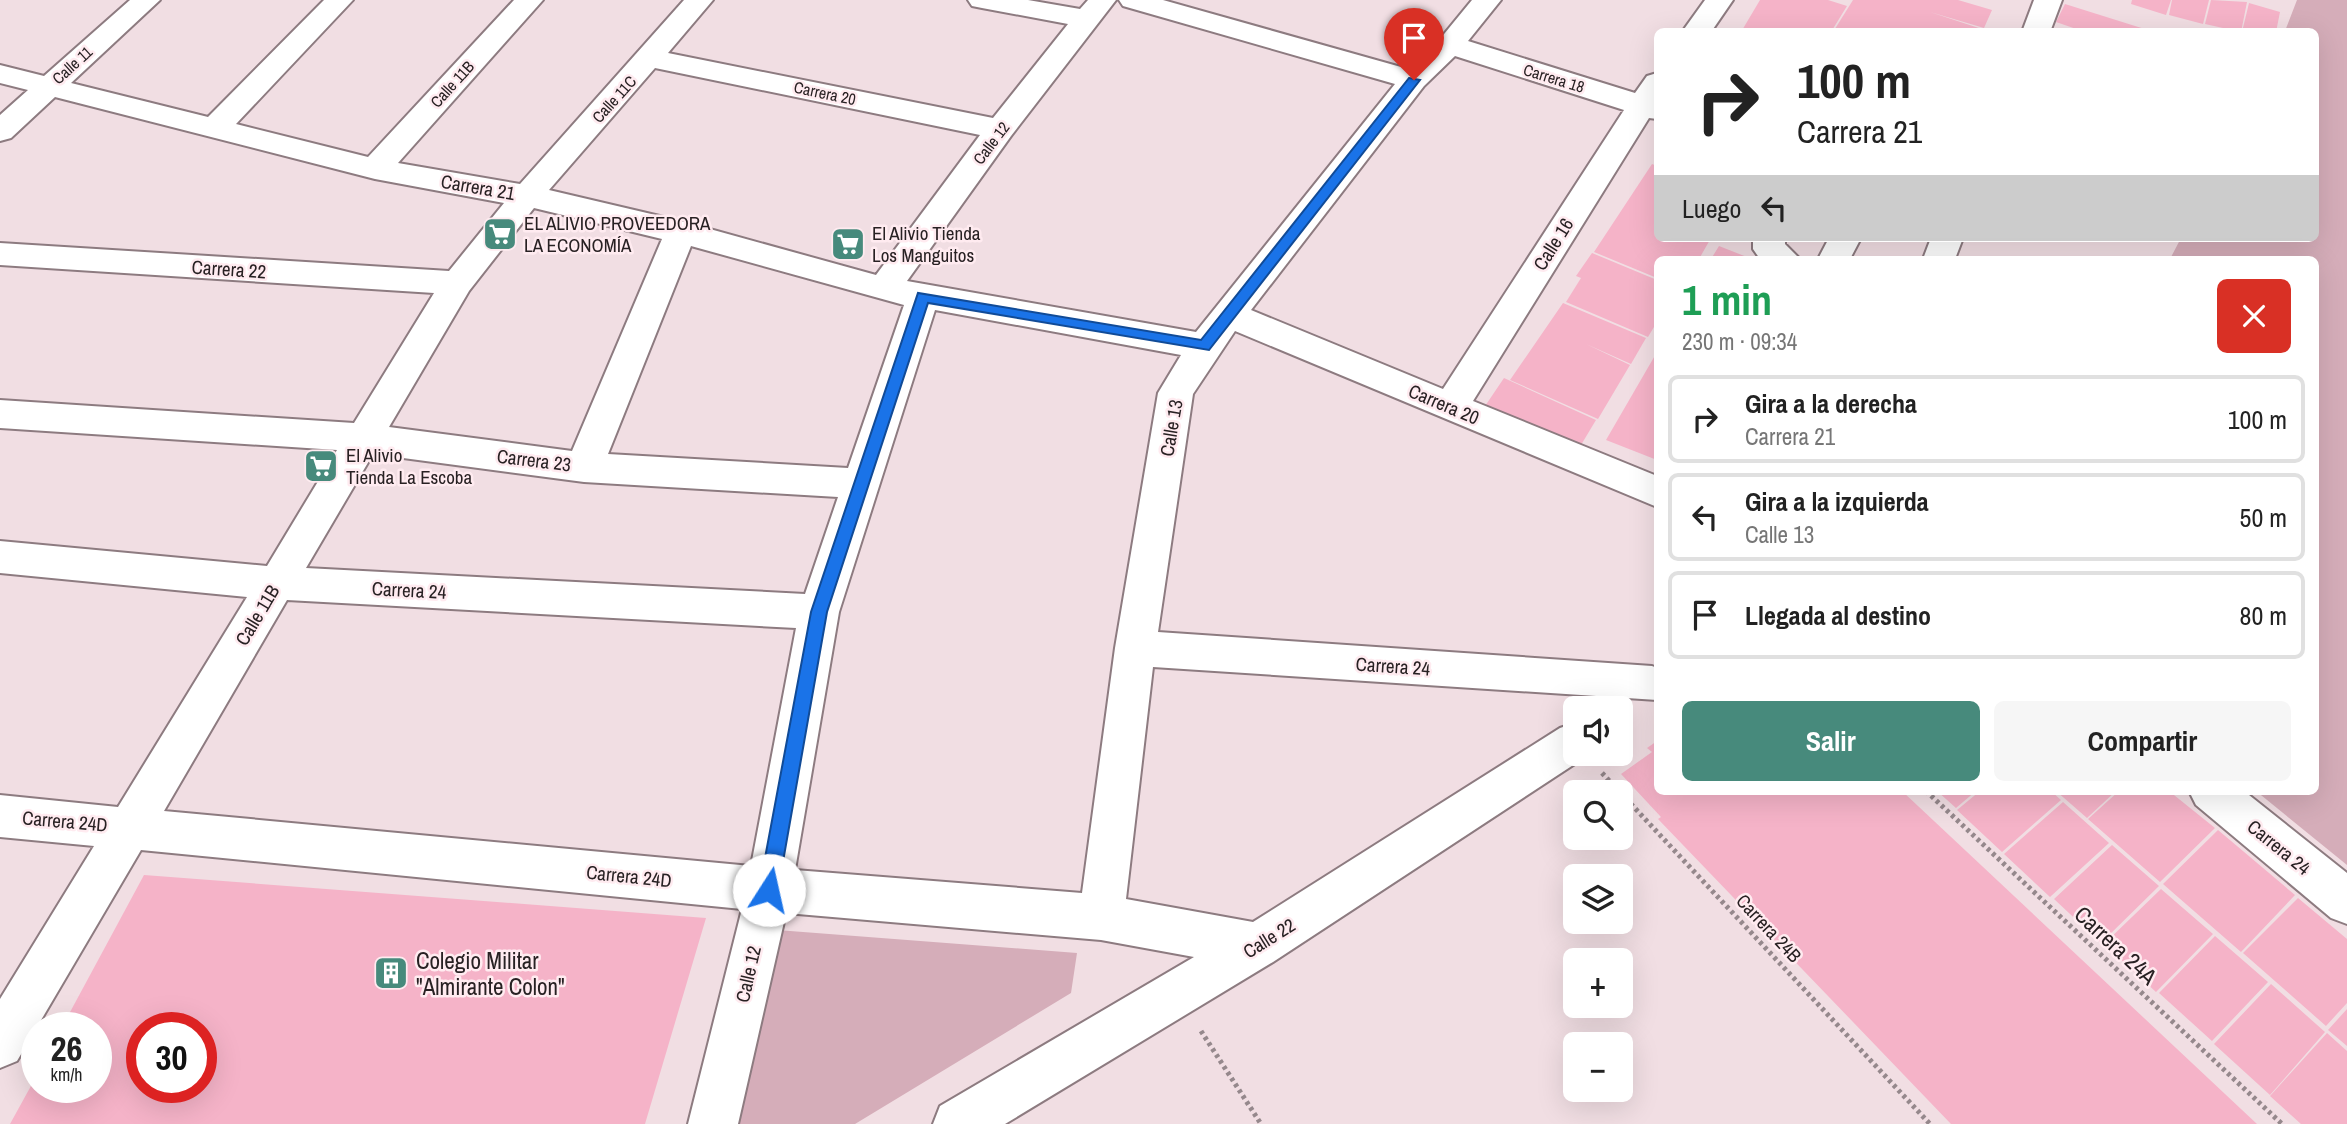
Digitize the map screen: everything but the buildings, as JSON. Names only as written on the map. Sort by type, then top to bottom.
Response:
[{"type":"street","name":"Calle 11","points":[[0,131],[146,0]]},
{"type":"street","points":[[213,130],[339,0]]},
{"type":"street","name":"Calle 11B","points":[[375,169],[529,0]]},
{"type":"street","name":"Calle 11C","points":[[527,196],[651,58],[699,0]]},
{"type":"street","points":[[982,0],[1094,9]]},
{"type":"street","points":[[1133,0],[1414,80]]},
{"type":"street","name":"Calle 13","points":[[1101,917],[1135,648],[1176,393],[1204,346],[1414,80],[1450,45],[1487,0]]},
{"type":"street","points":[[1699,28],[1719,0]]},
{"type":"street","points":[[2038,28],[2048,0]]},
{"type":"street","name":"Calle 12","points":[[884,289],[1000,129],[1094,9]]},
{"type":"street","name":"Carrera 18","points":[[1450,45],[1652,99]]},
{"type":"street","name":"Carrera 20","points":[[651,58],[1000,129]]},
{"type":"street","name":"Carrera 21","points":[[0,74],[375,169],[527,196],[681,232],[884,289],[1204,346]]},
{"type":"street","name":"Calle 16","points":[[1451,406],[1652,99]]},
{"type":"street","name":"Calle 11B","points":[[0,1044],[457,283],[527,196]]},
{"type":"street","points":[[584,467],[681,232]]},
{"type":"street","points":[[1769,242],[1769,249],[1780,256]]},
{"type":"street","name":"Carrera 22","points":[[0,254],[457,283]]},
{"type":"street","name":"Calle 12","points":[[713,1124],[769,890],[819,612],[859,483],[923,297]]},
{"type":"street","name":"Carrera 20","points":[[1230,315],[1654,491]]},
{"type":"street","name":"Carrera 23","points":[[0,414],[363,438],[584,467],[859,483]]},
{"type":"street","name":"Carrera 24","points":[[0,557],[276,583],[819,612]]},
{"type":"street","name":"Carrera 24","points":[[1135,648],[1654,682]]},
{"type":"street","points":[[1633,698],[1654,683]]},
{"type":"street","name":"Calle 22","points":[[958,1124],[1563,766]]},
{"type":"street","name":"Carrera 24","points":[[2216,795],[2347,902]]},
{"type":"street","name":"Carrera 24D","points":[[0,816],[130,826],[769,890],[1101,917],[1257,946]]},
{"type":"path","name":"Carrera 24B","points":[[1597,766],[1930,1124]]},
{"type":"path","name":"Carrera 24A","points":[[1930,795],[2282,1124]]},
{"type":"path","points":[[1177,994],[1261,1124]]},
{"type":"shaded area","points":[[2297,0],[2347,0],[2347,865],[2261,795],[2319,795],[2319,256],[2172,256],[2179,242],[2319,242],[2319,28],[2286,28]]},
{"type":"shaded area","points":[[777,930],[1077,953],[1071,993],[855,1124],[728,1124]]},
{"type":"place","name":"EL ALIVIO PROVEEDORA LA ECONOMÍA","points":[[500,234]]},
{"type":"place","name":"El Alivio Tienda Los Manguitos","points":[[848,244]]},
{"type":"place","name":"El Alivio Tienda La Escoba","points":[[321,466]]},
{"type":"place","name":"Colegio Militar \"Almirante Colon\"","points":[[391,973]]},
{"type":"route","points":[[769,890],[819,612],[859,483],[923,297],[1204,346],[1414,80]]}]
